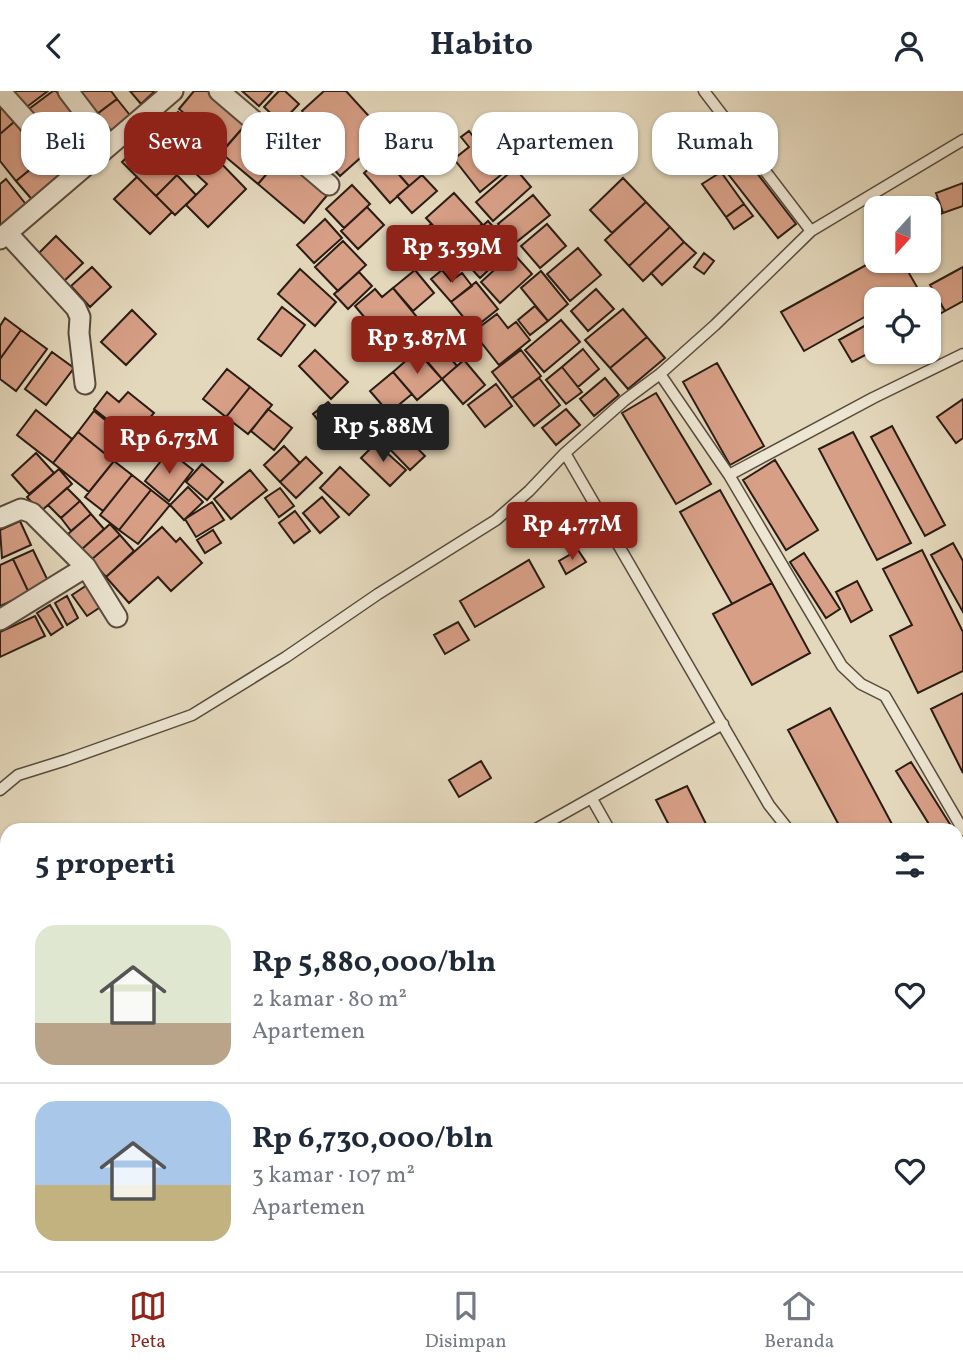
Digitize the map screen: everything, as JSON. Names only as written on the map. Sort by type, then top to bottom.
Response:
[{"type":"street","points":[[0,91],[21,115]]},
{"type":"street","points":[[68,91],[84,112]]},
{"type":"street","points":[[110,144],[173,91]]},
{"type":"street","points":[[219,91],[329,185]]},
{"type":"street","points":[[75,175],[4,236],[76,308],[80,317],[79,333],[85,384]]},
{"type":"street","points":[[0,518],[21,509],[28,510],[86,567],[117,617]]},
{"type":"street","points":[[0,620],[86,567]]},
{"type":"lane","points":[[704,91],[811,231]]},
{"type":"lane","points":[[0,790],[18,775],[192,715],[496,520],[529,491],[565,453],[625,400],[660,374],[811,231],[963,140]]},
{"type":"lane","points":[[729,475],[873,398],[963,354]]},
{"type":"lane","points":[[660,374],[729,475],[842,666],[861,684],[885,696],[959,823]]},
{"type":"lane","points":[[565,453],[769,805],[783,823]]},
{"type":"lane","points":[[547,823],[723,724]]},
{"type":"lane","points":[[592,799],[606,823]]},
{"type":"building","points":[[9,91],[48,91],[24,109]]},
{"type":"building","points":[[56,91],[72,112],[25,112]]},
{"type":"building","points":[[72,91],[111,91],[117,99],[100,112],[89,112]]},
{"type":"building","points":[[130,91],[155,91],[141,104]]},
{"type":"building","points":[[194,91],[210,91],[241,118],[241,130],[227,146],[227,112],[183,112],[179,109]]},
{"type":"building","points":[[242,91],[273,91],[259,106]]},
{"type":"building","points":[[279,91],[285,91],[299,104],[291,112],[269,112],[264,107]]},
{"type":"building","points":[[324,91],[346,91],[365,112],[359,112],[359,159],[345,172],[345,112],[302,111]]},
{"type":"building","points":[[117,99],[127,112],[124,112],[124,126],[110,138],[110,112],[100,112]]},
{"type":"building","points":[[0,106],[14,122],[0,134]]},
{"type":"building","points":[[14,122],[21,130],[21,175],[23,175],[16,181],[0,161],[0,134]]},
{"type":"building","points":[[241,130],[241,170],[227,158],[227,146]]},
{"type":"building","points":[[469,131],[472,135],[472,175],[501,175],[480,192],[458,164],[458,156],[469,147],[461,137]]},
{"type":"building","points":[[227,169],[246,189],[208,227],[186,205],[207,184],[197,175],[227,175]]},
{"type":"building","points":[[23,175],[58,175],[63,181],[35,203],[16,181]]},
{"type":"building","points":[[135,175],[177,175],[156,196]]},
{"type":"building","points":[[177,175],[196,195],[175,215],[156,196]]},
{"type":"building","points":[[247,175],[266,175],[258,184]]},
{"type":"building","points":[[266,175],[308,175],[329,193],[304,223],[258,184]]},
{"type":"building","points":[[366,175],[399,175],[409,186],[390,203]]},
{"type":"building","points":[[399,175],[422,175],[409,186]]},
{"type":"building","points":[[422,175],[437,191],[412,213],[397,196]]},
{"type":"building","points":[[507,175],[521,175],[531,187],[493,221],[476,202]]},
{"type":"building","points":[[716,175],[723,175],[744,204],[726,217],[702,184]]},
{"type":"building","points":[[729,175],[758,175],[796,224],[778,238]]},
{"type":"building","points":[[137,177],[172,212],[150,234],[114,199]]},
{"type":"building","points":[[623,178],[646,202],[612,233],[590,210]]},
{"type":"building","points":[[6,179],[28,207],[0,229],[0,184]]},
{"type":"building","points":[[963,183],[963,206],[943,213],[942,196],[937,196],[936,193]]},
{"type":"building","points":[[352,185],[370,204],[344,228],[326,209]]},
{"type":"building","points":[[454,193],[482,224],[455,249],[426,218]]},
{"type":"building","points":[[533,195],[550,215],[514,244],[498,224]]},
{"type":"building","points":[[646,202],[670,227],[629,266],[605,240]]},
{"type":"building","points":[[744,204],[753,216],[734,229],[726,217]]},
{"type":"building","points":[[367,207],[384,225],[358,249],[341,231]]},
{"type":"building","points":[[325,219],[342,238],[314,263],[297,245]]},
{"type":"building","points":[[488,221],[506,241],[492,254],[498,261],[480,278],[455,251]]},
{"type":"building","points":[[431,224],[455,249],[439,263],[416,238]]},
{"type":"building","points":[[547,224],[566,246],[540,268],[521,246]]},
{"type":"building","points":[[670,227],[684,242],[643,281],[629,266]]},
{"type":"building","points":[[56,236],[83,263],[61,284],[35,257]]},
{"type":"building","points":[[343,241],[366,265],[338,291],[315,267]]},
{"type":"building","points":[[684,242],[696,253],[662,285],[651,273]]},
{"type":"building","points":[[578,248],[601,275],[570,301],[547,274]]},
{"type":"building","points":[[513,253],[532,274],[500,303],[481,282]]},
{"type":"building","points":[[704,253],[714,261],[704,274],[694,267]]},
{"type":"building","points":[[864,266],[864,273],[909,273],[917,287],[864,287],[864,317],[804,351],[781,312]]},
{"type":"building","points":[[92,267],[111,287],[90,307],[71,286]]},
{"type":"building","points":[[963,267],[963,301],[945,311],[941,304],[941,287],[930,285]]},
{"type":"building","points":[[300,269],[336,302],[315,326],[278,294]]},
{"type":"building","points":[[415,270],[434,293],[413,311],[393,288]]},
{"type":"building","points":[[442,270],[451,281],[462,273],[472,286],[451,302],[431,279]]},
{"type":"building","points":[[541,271],[568,304],[548,321],[521,288]]},
{"type":"building","points":[[359,272],[372,286],[348,309],[334,294]]},
{"type":"building","points":[[476,282],[498,309],[473,329],[451,302]]},
{"type":"building","points":[[393,288],[417,317],[386,343],[355,306],[375,289],[382,297]]},
{"type":"building","points":[[596,289],[614,309],[588,331],[571,311]]},
{"type":"building","points":[[535,306],[548,321],[530,335],[518,320]]},
{"type":"building","points":[[282,307],[305,325],[281,356],[258,339]]},
{"type":"building","points":[[623,309],[647,337],[610,368],[585,340]]},
{"type":"building","points":[[132,310],[156,334],[126,365],[101,342]]},
{"type":"building","points":[[497,314],[508,328],[516,322],[530,340],[499,365],[473,332]]},
{"type":"building","points":[[5,318],[21,330],[0,359],[0,326]]},
{"type":"building","points":[[561,320],[580,342],[544,372],[525,350]]},
{"type":"building","points":[[864,326],[864,356],[852,362],[839,340]]},
{"type":"building","points":[[21,330],[47,349],[16,391],[0,379],[0,359]]},
{"type":"building","points":[[429,333],[457,366],[442,379],[414,346]]},
{"type":"building","points":[[647,337],[665,358],[628,389],[610,368]]},
{"type":"building","points":[[583,349],[599,369],[578,387],[562,367]]},
{"type":"building","points":[[315,350],[348,382],[331,399],[299,366]]},
{"type":"building","points":[[521,350],[541,376],[512,398],[492,372]]},
{"type":"building","points":[[417,351],[442,379],[417,400],[393,372]]},
{"type":"building","points":[[52,352],[74,368],[46,405],[25,389]]},
{"type":"building","points":[[464,360],[485,385],[463,404],[442,379]]},
{"type":"building","points":[[717,363],[764,446],[730,465],[683,382]]},
{"type":"building","points":[[562,367],[582,392],[566,404],[546,380]]},
{"type":"building","points":[[227,369],[250,387],[226,417],[203,399]]},
{"type":"building","points":[[393,372],[412,394],[389,413],[370,391]]},
{"type":"building","points":[[539,378],[560,405],[534,426],[512,398]]},
{"type":"building","points":[[605,378],[619,395],[594,416],[580,399]]},
{"type":"building","points":[[496,384],[512,406],[485,427],[468,405]]},
{"type":"building","points":[[250,387],[272,405],[248,434],[226,417]]},
{"type":"building","points":[[107,392],[119,402],[128,392],[154,413],[132,439],[94,409]]},
{"type":"building","points":[[656,393],[711,484],[676,504],[622,413]]},
{"type":"building","points":[[963,399],[963,438],[956,443],[937,417]]},
{"type":"building","points":[[328,402],[337,412],[322,425],[313,414]]},
{"type":"building","points":[[268,409],[292,428],[274,450],[251,431]]},
{"type":"building","points":[[566,409],[580,425],[556,445],[542,428]]},
{"type":"building","points":[[36,410],[72,439],[53,463],[17,435]]},
{"type":"building","points":[[94,411],[125,436],[108,456],[78,432]]},
{"type":"building","points":[[395,426],[425,456],[410,470],[381,440]]},
{"type":"building","points":[[892,426],[945,525],[925,536],[871,437]]},
{"type":"building","points":[[78,432],[114,461],[89,492],[53,463]]},
{"type":"building","points":[[853,432],[911,543],[877,560],[819,449]]},
{"type":"building","points":[[376,443],[406,470],[390,486],[361,458]]},
{"type":"building","points":[[284,446],[300,463],[280,482],[264,465]]},
{"type":"building","points":[[169,451],[193,470],[169,501],[145,481]]},
{"type":"building","points":[[36,453],[54,473],[29,494],[12,475]]},
{"type":"building","points":[[306,457],[322,473],[296,498],[280,482]]},
{"type":"building","points":[[775,460],[818,530],[786,550],[743,480]]},
{"type":"building","points":[[114,461],[132,475],[103,511],[85,497]]},
{"type":"building","points":[[202,464],[223,482],[207,500],[186,482]]},
{"type":"building","points":[[340,467],[369,495],[349,515],[320,488]]},
{"type":"building","points":[[59,469],[72,484],[40,512],[27,497]]},
{"type":"building","points":[[250,470],[267,490],[231,519],[214,499]]},
{"type":"building","points":[[132,475],[151,490],[119,530],[100,515]]},
{"type":"building","points":[[188,487],[203,502],[184,520],[170,505]]},
{"type":"building","points":[[67,488],[80,501],[61,518],[48,505]]},
{"type":"building","points":[[280,488],[294,506],[279,517],[265,498]]},
{"type":"building","points":[[151,490],[170,505],[138,544],[119,530]]},
{"type":"building","points":[[720,490],[772,583],[732,604],[680,512]]},
{"type":"building","points":[[322,497],[339,517],[320,533],[303,513]]},
{"type":"building","points":[[80,501],[91,514],[71,531],[61,518]]},
{"type":"building","points":[[212,502],[224,520],[196,537],[185,519]]},
{"type":"building","points":[[295,511],[310,531],[294,543],[279,523]]},
{"type":"building","points":[[91,514],[104,529],[81,550],[68,534]]},
{"type":"building","points":[[20,521],[31,545],[2,558],[0,530]]},
{"type":"building","points":[[110,524],[120,535],[91,560],[81,550]]},
{"type":"building","points":[[162,527],[176,542],[180,538],[202,563],[171,591],[158,577],[129,603],[106,577]]},
{"type":"building","points":[[213,530],[221,543],[205,553],[197,540]]},
{"type":"building","points":[[120,535],[134,551],[106,577],[91,560]]},
{"type":"building","points":[[953,543],[963,561],[963,612],[931,555]]},
{"type":"building","points":[[33,550],[49,583],[29,593],[13,559]]},
{"type":"building","points":[[578,550],[586,562],[566,574],[559,561]]},
{"type":"building","points":[[922,550],[963,632],[963,671],[918,693],[890,636],[912,625],[883,569]]},
{"type":"building","points":[[804,553],[840,609],[826,618],[790,562]]},
{"type":"building","points":[[13,559],[29,593],[0,606],[0,565]]},
{"type":"building","points":[[529,560],[544,587],[475,627],[460,601]]},
{"type":"building","points":[[857,581],[872,610],[851,622],[836,592]]},
{"type":"building","points":[[772,583],[810,653],[752,685],[713,614]]},
{"type":"building","points":[[87,585],[102,606],[87,616],[72,595]]},
{"type":"building","points":[[67,596],[78,618],[67,625],[55,603]]},
{"type":"building","points":[[50,605],[63,627],[51,635],[37,613]]},
{"type":"building","points":[[35,616],[45,636],[0,657],[0,632]]},
{"type":"building","points":[[458,622],[469,640],[445,654],[434,635]]},
{"type":"building","points":[[963,693],[963,773],[931,709]]},
{"type":"building","points":[[830,708],[891,823],[838,823],[788,730]]},
{"type":"building","points":[[481,761],[491,778],[459,797],[449,780]]},
{"type":"building","points":[[911,762],[949,823],[928,823],[896,771]]},
{"type":"building","points":[[687,786],[706,823],[668,823],[656,800]]}]
